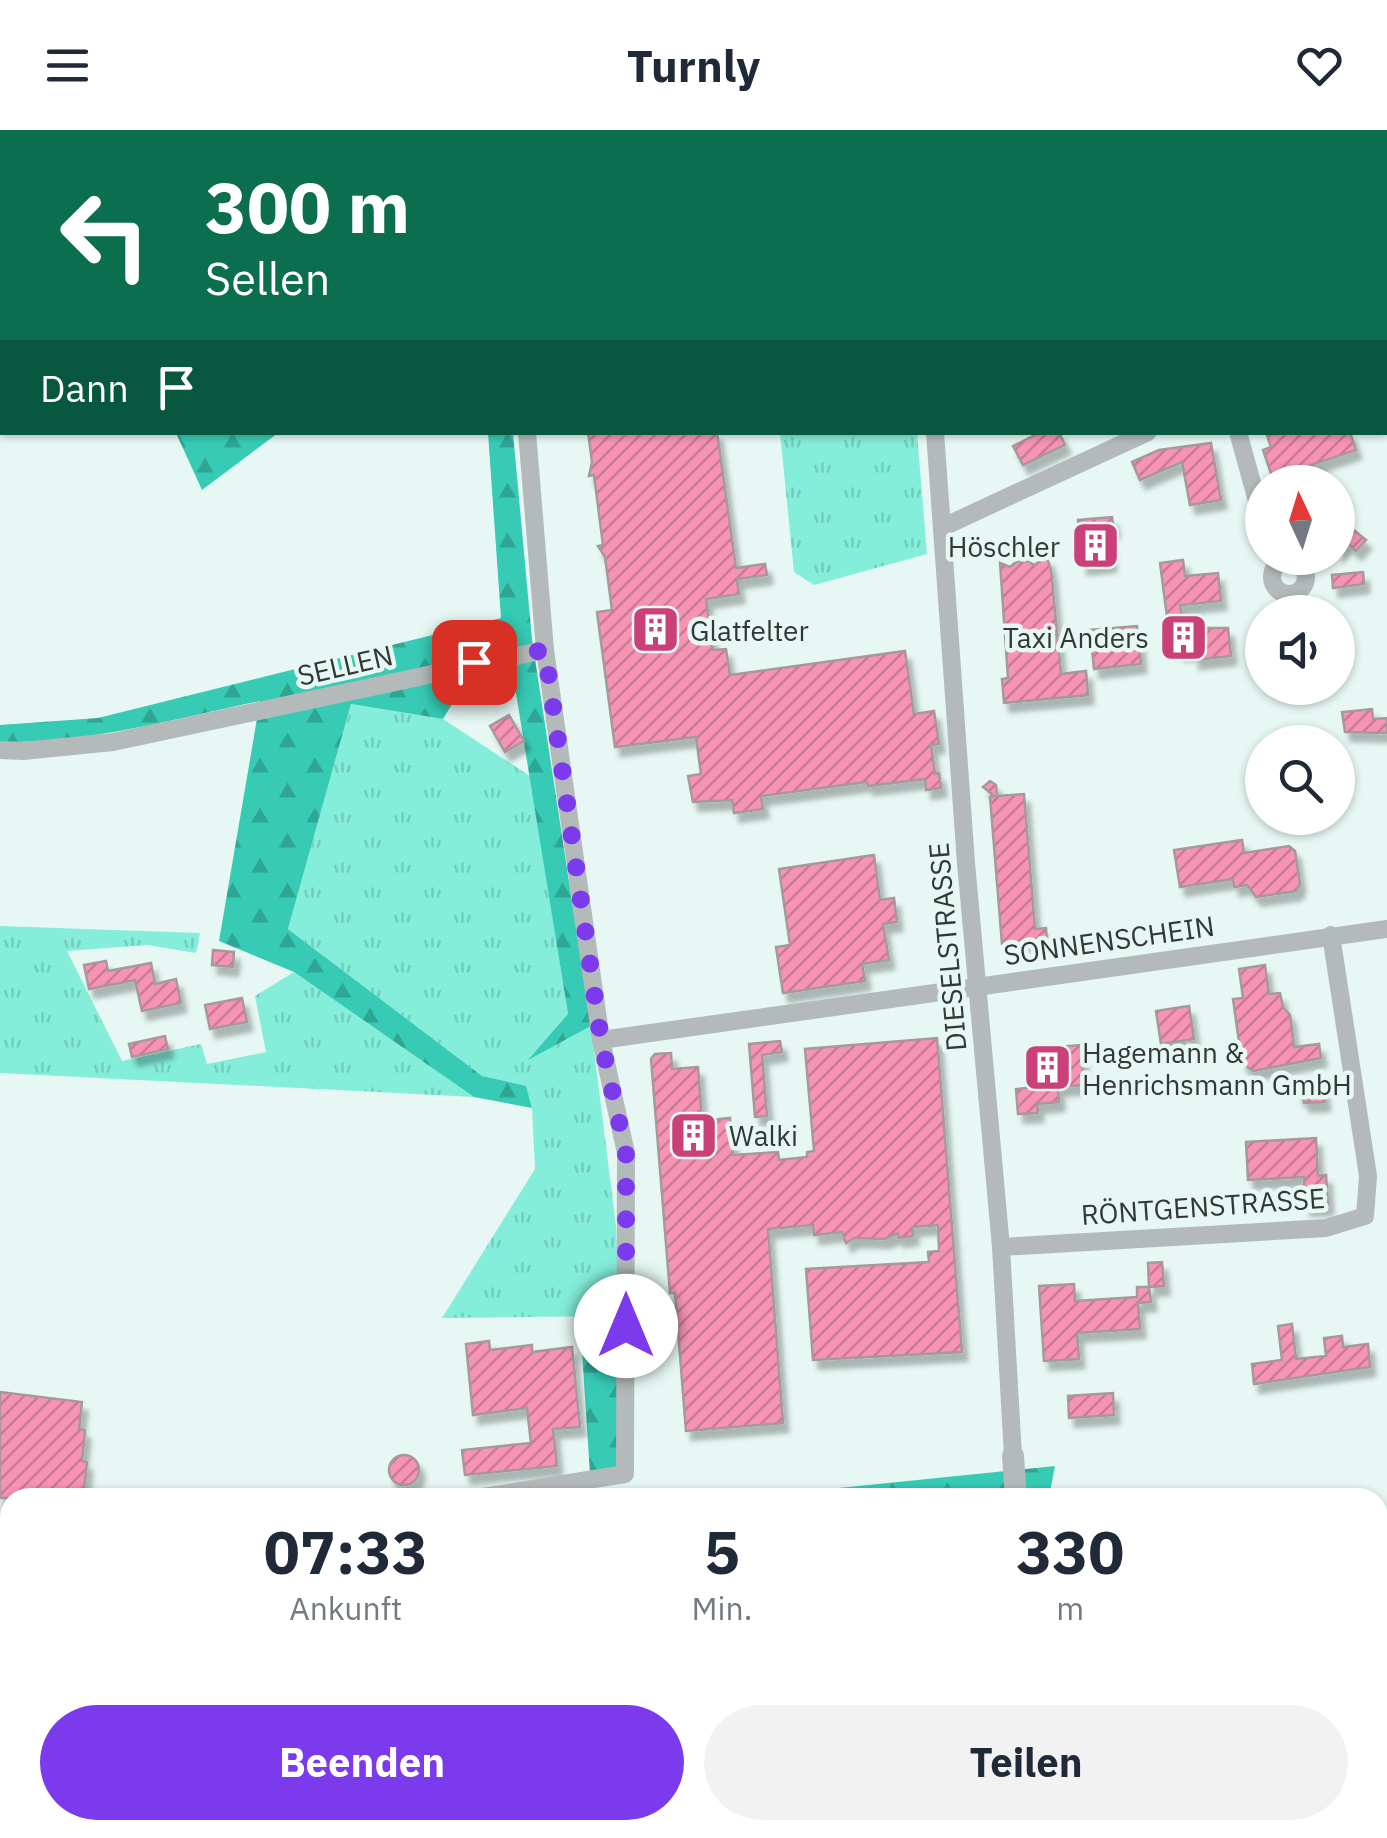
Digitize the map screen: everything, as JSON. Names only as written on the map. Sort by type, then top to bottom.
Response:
[{"type":"street","points":[[527,435],[545,650],[601,1040],[626,1153],[626,1474],[538,1488]]},
{"type":"street","name":"DIESELSTRASSE","points":[[935,435],[966,863],[1001,1247],[1014,1456]]},
{"type":"street","points":[[943,527],[1142,435]]},
{"type":"street","points":[[1239,435],[1247,465]]},
{"type":"street","name":"SELLEN","points":[[0,750],[113,742],[545,650]]},
{"type":"street","name":"SONNENSCHEIN","points":[[601,1040],[1387,929]]},
{"type":"street","name":"RÖNTGENSTRASSE","points":[[1001,1247],[1326,1228],[1365,1216],[1368,1176],[1331,935]]},
{"type":"street","points":[[1014,1456],[1016,1488]]},
{"type":"green space","points":[[177,435],[275,435],[202,490]]},
{"type":"green space","points":[[488,435],[513,435],[532,639],[591,1026],[528,1060],[568,1014],[513,675],[468,678],[443,719],[351,704],[288,929],[482,1076],[526,1086],[532,1108],[474,1097],[294,972],[219,941],[260,701],[98,735],[0,742],[0,725],[98,718],[501,618]]},
{"type":"green space","points":[[780,435],[917,435],[927,554],[814,585],[794,572]]},
{"type":"green space","points":[[351,704],[443,719],[530,776],[568,1015],[531,1058],[591,1026],[616,1226],[619,1316],[442,1318],[535,1169],[532,1108],[526,1087],[482,1076],[288,929]]},
{"type":"green space","points":[[0,926],[200,933],[196,953],[147,945],[67,951],[122,1061],[201,1044],[207,1064],[266,1052],[255,996],[294,972],[474,1097],[0,1073]]},
{"type":"green space","points":[[619,1335],[618,1469],[590,1474],[581,1336]]},
{"type":"green space","points":[[1055,1466],[1051,1488],[839,1488]]},
{"type":"building","name":"Glatfelter","points":[[588,435],[717,435],[736,568],[765,564],[767,575],[737,579],[739,594],[706,599],[713,650],[726,649],[730,675],[905,651],[914,714],[934,711],[939,744],[931,745],[941,788],[926,790],[925,779],[868,786],[867,782],[761,796],[763,809],[734,813],[732,800],[693,802],[688,776],[701,774],[696,737],[615,747],[597,612],[612,610],[605,557],[598,546],[603,545],[594,475],[589,476],[592,462]]},
{"type":"building","points":[[1035,435],[1060,435],[1065,445],[1023,465],[1013,446]]},
{"type":"building","points":[[1267,435],[1351,435],[1356,450],[1311,465],[1268,465],[1263,450],[1271,447]]},
{"type":"building","points":[[1211,443],[1221,500],[1190,505],[1182,462],[1140,480],[1132,462],[1159,450]]},
{"type":"building","name":"Höschler","points":[[1112,517],[1114,529],[1108,530],[1111,563],[1082,566],[1078,520]]},
{"type":"building","points":[[1355,531],[1366,540],[1355,550]]},
{"type":"building","points":[[1047,557],[1061,674],[1086,671],[1088,695],[1004,703],[1002,679],[1008,678],[1000,563],[1010,567],[1028,561],[1034,565]]},
{"type":"building","points":[[1183,560],[1185,576],[1218,573],[1221,601],[1180,605],[1184,628],[1228,628],[1231,656],[1194,660],[1193,650],[1179,652],[1178,646],[1171,647],[1160,563]]},
{"type":"building","points":[[1363,572],[1364,584],[1333,588],[1332,575]]},
{"type":"building","points":[[1137,626],[1141,664],[1094,669],[1090,630]]},
{"type":"building","points":[[1372,709],[1373,719],[1387,718],[1387,733],[1355,732],[1355,725],[1344,725],[1342,712]]},
{"type":"building","points":[[509,715],[524,741],[505,752],[490,726]]},
{"type":"building","points":[[990,781],[996,785],[997,796],[1024,794],[1035,929],[1046,928],[1047,940],[1002,944],[990,797],[994,796],[983,787]]},
{"type":"building","points":[[1242,840],[1244,853],[1289,846],[1295,851],[1300,884],[1296,891],[1256,897],[1247,885],[1234,887],[1233,879],[1180,887],[1174,850]]},
{"type":"building","points":[[874,855],[880,900],[894,898],[897,922],[883,924],[889,960],[862,964],[865,981],[783,993],[776,947],[790,945],[779,869]]},
{"type":"building","points":[[213,950],[234,952],[233,967],[212,965]]},
{"type":"building","points":[[106,961],[108,971],[151,963],[155,984],[176,979],[181,1003],[142,1011],[135,980],[89,989],[84,965]]},
{"type":"building","points":[[1265,965],[1269,994],[1280,993],[1283,1007],[1290,1015],[1294,1047],[1319,1044],[1321,1058],[1253,1071],[1242,1063],[1233,999],[1243,998],[1239,969]]},
{"type":"building","points":[[242,998],[247,1022],[210,1029],[205,1005]]},
{"type":"building","points":[[1189,1006],[1194,1039],[1161,1044],[1156,1011]]},
{"type":"building","points":[[165,1036],[168,1049],[132,1057],[129,1044]]},
{"type":"building","points":[[937,1038],[962,1352],[813,1360],[806,1269],[929,1262],[928,1252],[939,1251],[938,1225],[912,1227],[913,1236],[898,1238],[898,1233],[885,1239],[854,1238],[846,1243],[842,1232],[814,1235],[813,1225],[768,1229],[783,1423],[686,1431],[675,1293],[670,1293],[651,1059],[655,1054],[671,1053],[672,1069],[698,1067],[702,1121],[730,1118],[733,1155],[778,1152],[779,1160],[807,1157],[807,1152],[814,1151],[805,1049]]},
{"type":"building","name":"Walki","points":[[780,1041],[782,1052],[762,1055],[767,1116],[755,1117],[749,1044]]},
{"type":"building","points":[[1081,1045],[1084,1085],[1058,1087],[1059,1102],[1037,1104],[1038,1113],[1018,1114],[1016,1089],[1035,1087],[1032,1049]]},
{"type":"building","points":[[1322,1082],[1325,1102],[1304,1103],[1297,1086]]},
{"type":"building","points":[[1316,1138],[1318,1176],[1326,1175],[1328,1206],[1305,1207],[1304,1177],[1248,1180],[1246,1142]]},
{"type":"building","points":[[1162,1262],[1164,1286],[1149,1287],[1148,1263]]},
{"type":"building","points":[[1074,1284],[1075,1301],[1137,1297],[1137,1287],[1149,1287],[1151,1302],[1138,1303],[1140,1329],[1077,1333],[1079,1359],[1044,1361],[1039,1286]]},
{"type":"building","points":[[1292,1324],[1296,1359],[1326,1356],[1324,1338],[1342,1336],[1343,1347],[1368,1344],[1370,1367],[1254,1384],[1252,1364],[1282,1360],[1278,1326]]},
{"type":"building","points":[[489,1341],[490,1350],[532,1345],[532,1352],[572,1347],[580,1427],[553,1429],[557,1466],[465,1475],[462,1450],[531,1443],[527,1408],[473,1415],[466,1344]]},
{"type":"building","points":[[0,1392],[82,1402],[79,1429],[85,1430],[84,1488],[0,1488]]},
{"type":"building","points":[[1113,1393],[1114,1415],[1069,1418],[1068,1396]]},
{"type":"building","points":[[404,1455],[415,1459],[419,1470],[415,1481],[404,1485],[393,1481],[389,1470],[393,1459]]},
{"type":"place","name":"Höschler","points":[[1095,546]]},
{"type":"place","name":"Glatfelter","points":[[655,630]]},
{"type":"place","name":"Taxi Anders","points":[[1184,637]]},
{"type":"place","name":"Hagemann & Henrichsmann GmbH","points":[[1047,1068]]},
{"type":"place","name":"Walki","points":[[694,1135]]},
{"type":"route","points":[[474,662],[545,650],[601,1040],[626,1153],[626,1326]]}]
